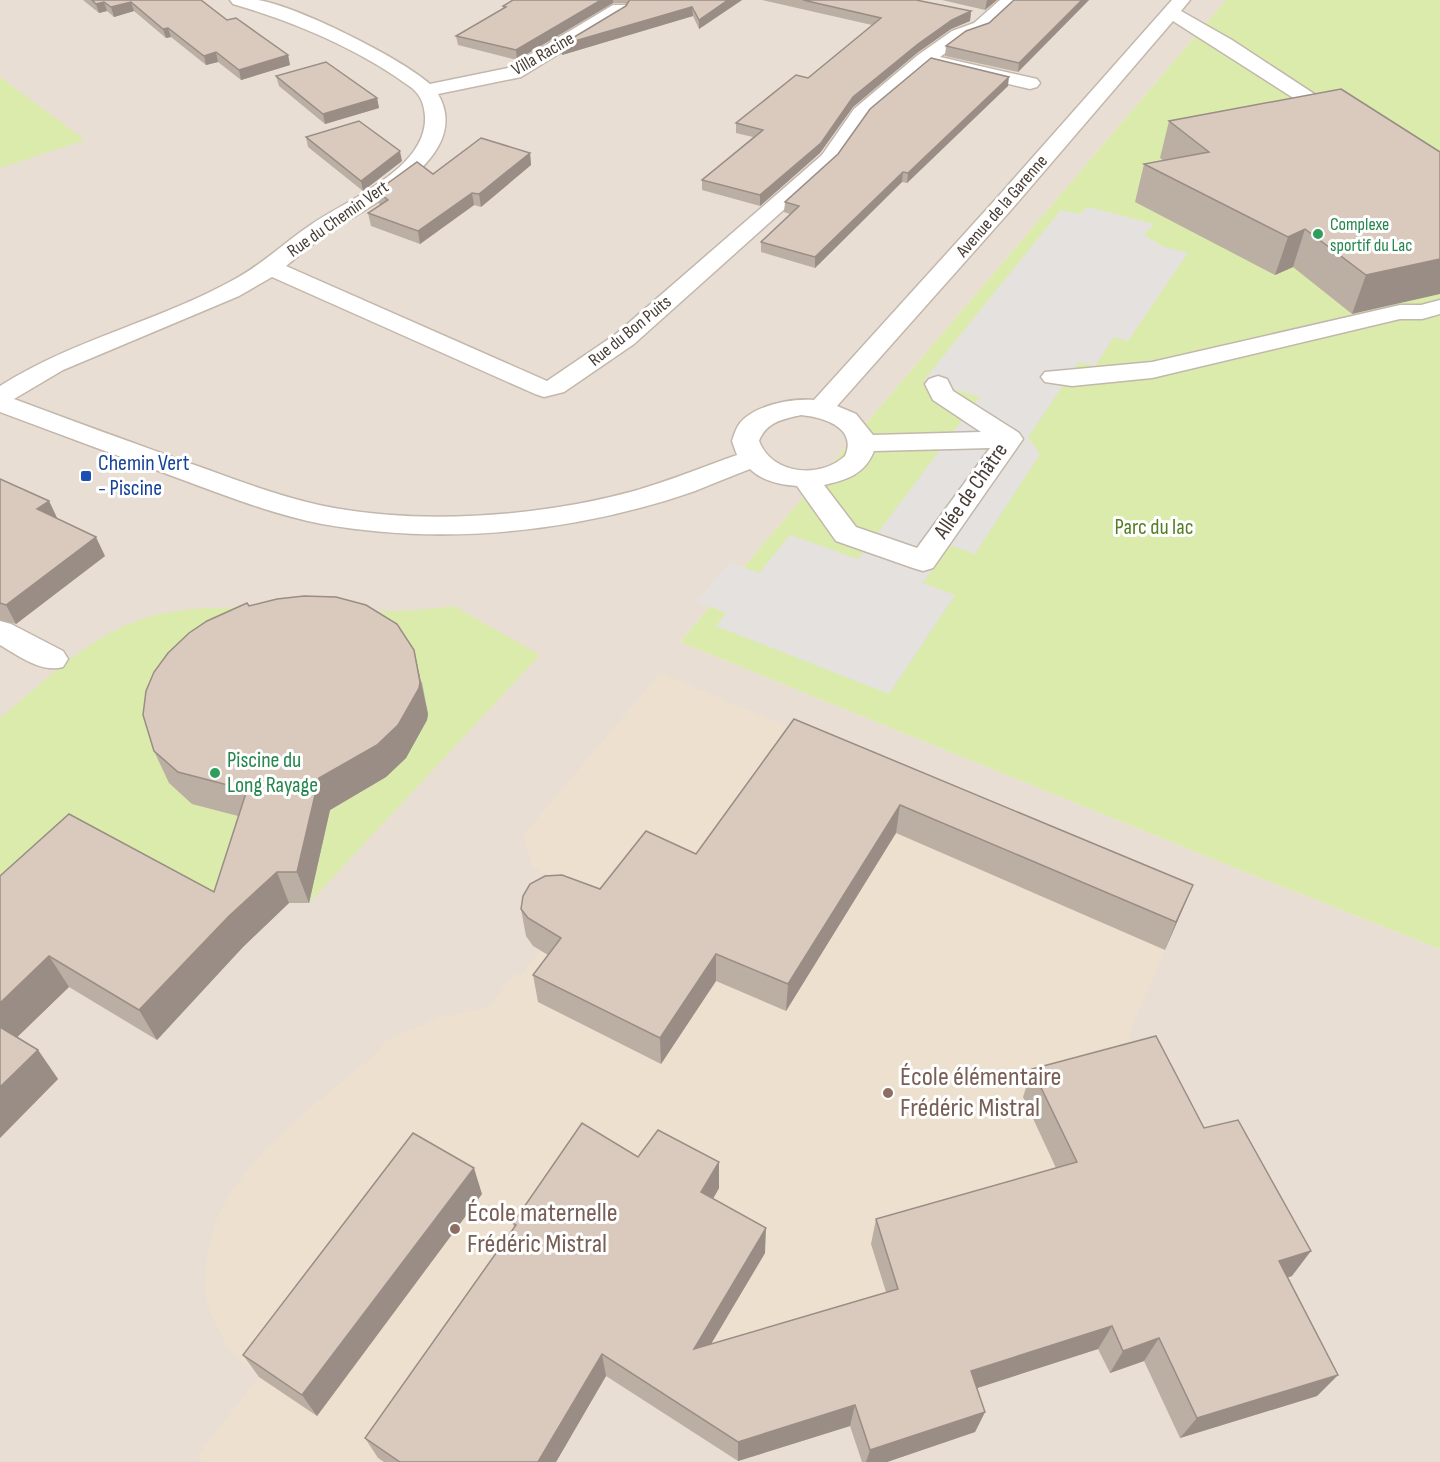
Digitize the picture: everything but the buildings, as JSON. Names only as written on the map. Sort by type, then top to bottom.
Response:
[{"type":"street","points":[[239,0],[283,14],[360,48],[426,91]]},
{"type":"street","name":"Rue du Bon Puits","points":[[272,268],[544,389],[555,387],[625,339],[829,159],[861,113],[925,59],[958,34],[980,27],[1010,0]]},
{"type":"street","points":[[1176,6],[1225,44],[1352,128]]},
{"type":"street","name":"Avenue de la Garenne","points":[[820,409],[1003,206],[1176,6]]},
{"type":"street","name":"Villa Racine","points":[[426,91],[514,73],[619,9]]},
{"type":"street","points":[[970,14],[990,18]]},
{"type":"street","points":[[925,59],[1030,83]]},
{"type":"street","name":"Rue du Chemin Vert","points":[[0,397],[45,369],[233,290],[272,268],[310,235],[394,180],[420,159],[432,139],[435,118],[433,102],[426,91]]},
{"type":"street","points":[[1054,377],[1072,378],[1152,370],[1400,312],[1422,312],[1440,307]]},
{"type":"street","name":"Allée de Châtre","points":[[806,479],[846,534],[923,561],[1010,439],[942,395],[938,384]]},
{"type":"street","points":[[0,403],[273,503],[326,515],[389,522],[511,522],[562,515],[684,484],[752,459]]},
{"type":"street","points":[[801,407],[820,409],[850,422],[859,432],[863,443],[861,454],[847,468],[825,477],[806,479],[775,474],[761,468],[745,448],[745,435],[752,424],[765,415],[801,407]]},
{"type":"street","points":[[863,443],[1010,439]]},
{"type":"street","points":[[0,632],[52,659]]},
{"type":"shaded area","points":[[0,0],[1226,0],[680,642],[1440,949],[1440,1462],[0,1462]]},
{"type":"shaded area","points":[[1088,207],[1154,224],[1144,235],[1162,246],[1188,253],[1128,341],[1114,337],[1095,366],[1079,362],[1028,437],[1040,454],[975,554],[950,545],[923,583],[955,595],[889,694],[716,626],[726,613],[697,601],[730,562],[759,573],[790,535],[858,559],[980,397],[924,380],[1061,210],[1079,214]]},
{"type":"shaded area","name":"École élémentaire Frédéric Mistral","points":[[660,673],[974,805],[1181,913],[1128,1035],[1172,1121],[1230,1295],[1279,1321],[1317,1396],[1180,1438],[1144,1361],[1110,1373],[1075,1299],[1030,1371],[962,1393],[887,1462],[862,1462],[850,1426],[738,1461],[606,1376],[584,1412],[531,1433],[563,1452],[557,1462],[203,1462],[197,1457],[259,1377],[226,1345],[210,1312],[205,1292],[207,1256],[211,1240],[218,1216],[232,1190],[263,1152],[309,1109],[375,1055],[387,1040],[439,1018],[489,1007],[515,974],[521,976],[540,951],[526,936],[528,924],[583,894],[533,867],[523,836]]},
{"type":"green space","name":"Parc du lac","points":[[1226,0],[1440,0],[1440,949],[680,642]]},
{"type":"green space","points":[[0,77],[85,140],[0,168]]},
{"type":"green space","name":"Piscine du Long Rayage","points":[[454,606],[540,655],[309,903],[0,907],[0,718],[59,668],[91,645],[124,626],[160,614],[178,611],[253,608],[386,611]]},
{"type":"place","name":"Complexe sportif du Lac","points":[[1318,234]]},
{"type":"place","name":"Chemin Vert - Piscine","points":[[86,476]]},
{"type":"place","name":"Piscine du Long Rayage","points":[[215,773]]},
{"type":"place","name":"École élémentaire Frédéric Mistral","points":[[888,1093]]},
{"type":"place","name":"École maternelle Frédéric Mistral","points":[[455,1229]]}]
